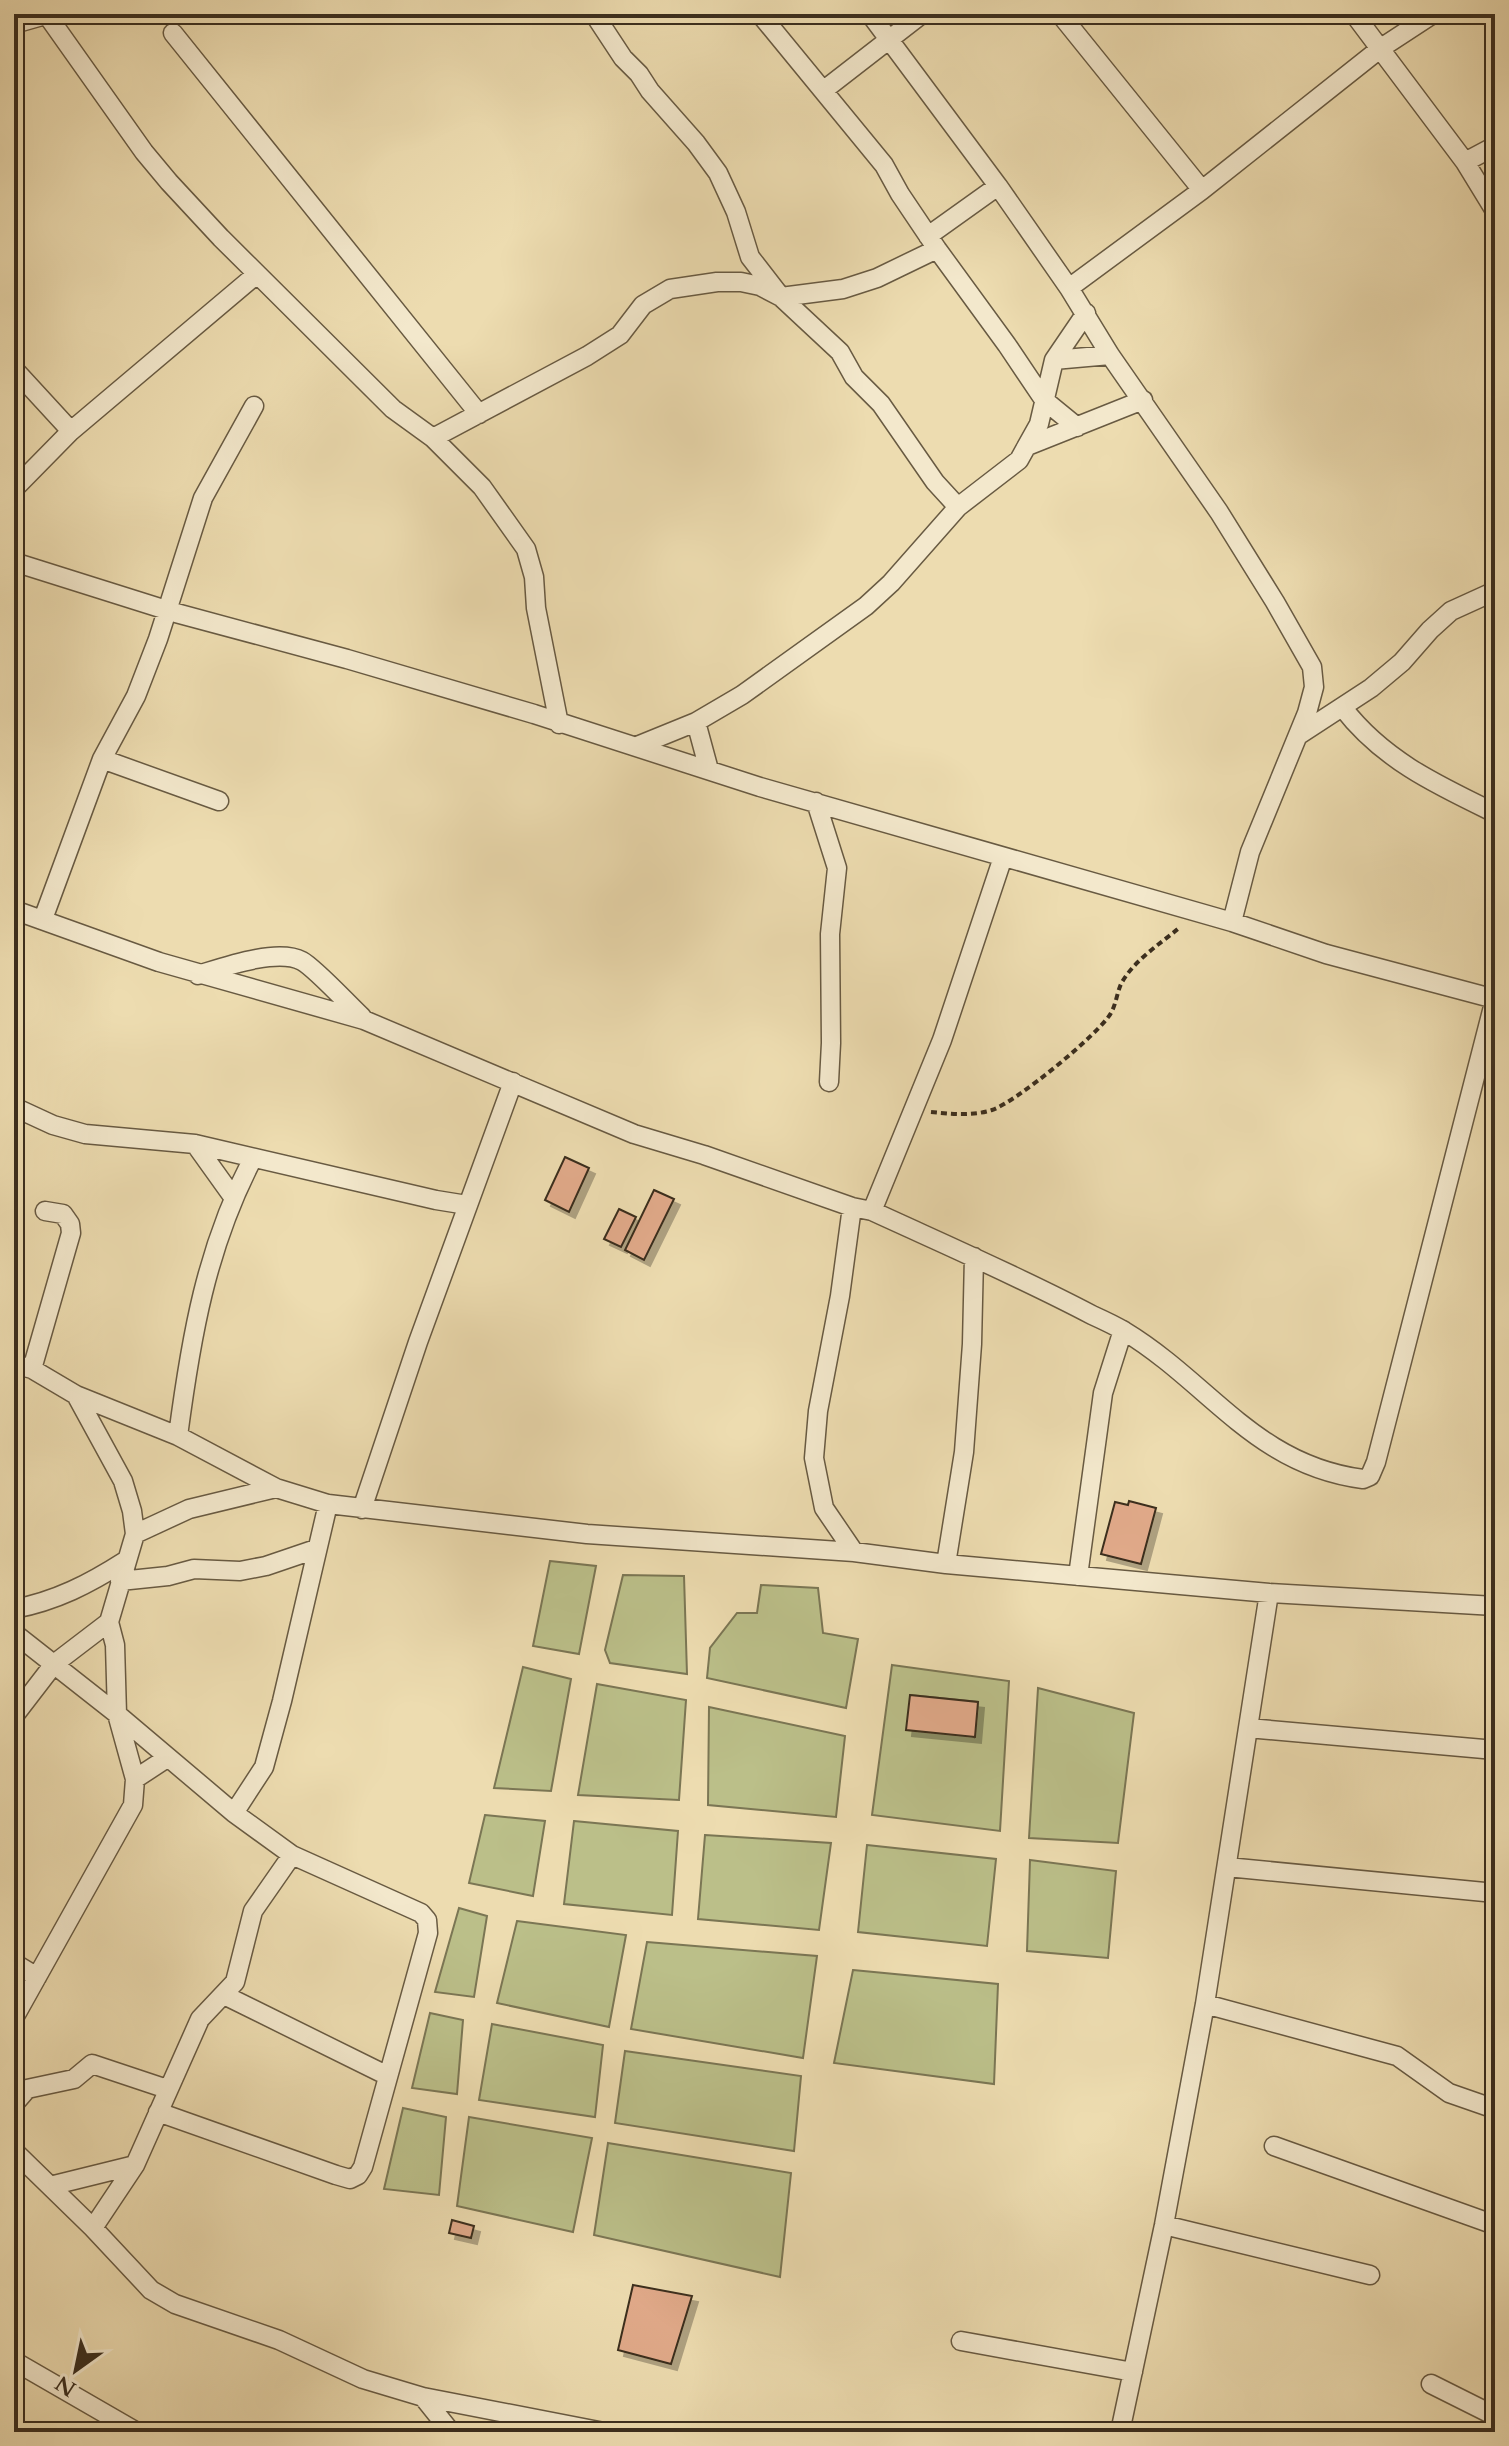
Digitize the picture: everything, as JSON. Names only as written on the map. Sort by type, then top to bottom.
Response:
[{"type":"street","points":[[14,24],[48,14],[144,152],[257,274],[393,409],[433,438],[474,478],[526,549],[534,577],[536,608],[559,724]]},
{"type":"street","points":[[594,14],[623,58],[718,173],[736,212],[750,257],[781,297],[840,352],[854,377],[881,404],[935,482],[958,507]]},
{"type":"street","points":[[760,14],[884,165],[933,242],[1044,400],[1077,427]]},
{"type":"street","points":[[870,14],[998,186],[1086,313],[1110,355],[1219,512],[1312,667],[1314,687],[1299,735],[1250,852],[1232,922]]},
{"type":"street","points":[[824,90],[922,14]]},
{"type":"street","points":[[1060,14],[1202,190]]},
{"type":"street","points":[[1354,14],[1465,162],[1495,211]]},
{"type":"street","points":[[1069,288],[1202,190],[1381,48],[1433,14]]},
{"type":"street","points":[[173,33],[479,414]]},
{"type":"street","points":[[1465,162],[1495,146]]},
{"type":"street","points":[[433,438],[587,356],[620,335],[643,305],[670,289],[741,282],[760,286],[781,297],[843,289],[877,278],[933,242],[998,186]]},
{"type":"street","points":[[14,489],[71,431],[257,274]]},
{"type":"street","points":[[637,746],[696,722],[742,695],[866,606],[891,583],[958,507],[1019,460],[1039,424],[1054,360],[1086,313]]},
{"type":"street","points":[[1054,360],[1110,355]]},
{"type":"street","points":[[14,369],[71,431]]},
{"type":"street","points":[[1030,445],[1143,400]]},
{"type":"street","points":[[43,919],[102,759],[136,696],[203,498],[254,406]]},
{"type":"street","points":[[14,562],[270,640],[347,659],[816,802],[1232,922],[1326,954],[1495,999],[1376,1462],[1370,1476],[1363,1479],[1297,1460],[1254,1436],[1168,1361],[1123,1330],[1053,1293],[872,1211],[634,1134],[364,1020],[198,975],[14,910]]},
{"type":"street","points":[[1299,735],[1343,708],[1402,662],[1451,611],[1495,591]]},
{"type":"street","points":[[1343,708],[1360,731],[1388,755],[1495,813]]},
{"type":"street","points":[[696,722],[709,770]]},
{"type":"street","points":[[102,759],[219,801]]},
{"type":"street","points":[[816,802],[837,868],[830,934],[829,1082]]},
{"type":"street","points":[[872,1211],[942,1040],[1003,857]]},
{"type":"street","points":[[198,975],[264,958],[282,956],[303,961],[364,1020]]},
{"type":"street","points":[[362,1509],[513,1082]]},
{"type":"street","points":[[14,1107],[53,1125],[85,1134],[195,1144],[467,1205]]},
{"type":"street","points":[[195,1144],[233,1197]]},
{"type":"street","points":[[178,1436],[191,1340],[202,1290],[217,1237],[253,1158]]},
{"type":"street","points":[[852,1207],[840,1296],[818,1411],[814,1458],[824,1508],[854,1552]]},
{"type":"street","points":[[32,1369],[71,1233],[70,1224],[63,1214],[45,1211]]},
{"type":"street","points":[[946,1564],[964,1452],[972,1344],[974,1257]]},
{"type":"street","points":[[1078,1576],[1103,1393],[1123,1330]]},
{"type":"street","points":[[14,1364],[32,1369],[76,1395],[178,1436],[276,1488],[328,1504],[587,1534],[854,1552],[946,1564],[1269,1593],[1495,1606]]},
{"type":"street","points":[[14,2018],[133,1805],[135,1779],[117,1714],[115,1645],[109,1622],[135,1534],[132,1511],[123,1481],[76,1395]]},
{"type":"street","points":[[135,1534],[189,1509],[276,1488]]},
{"type":"street","points":[[234,1813],[264,1767],[328,1504]]},
{"type":"street","points":[[120,1581],[168,1576],[194,1569],[240,1571],[266,1566],[316,1549]]},
{"type":"street","points":[[14,1609],[64,1596],[125,1561]]},
{"type":"street","points":[[1120,2432],[1164,2225],[1205,2004],[1269,1593]]},
{"type":"street","points":[[14,1716],[54,1664],[109,1622]]},
{"type":"street","points":[[14,1633],[117,1714],[234,1813],[292,1855],[421,1913],[427,1920],[428,1933],[363,2167],[358,2175],[350,2179],[158,2112]]},
{"type":"street","points":[[1248,1728],[1495,1750]]},
{"type":"street","points":[[135,1779],[167,1758]]},
{"type":"street","points":[[93,2228],[135,2165],[200,2019],[235,1982],[253,1911],[292,1855]]},
{"type":"street","points":[[1227,1867],[1495,1893]]},
{"type":"street","points":[[14,1963],[37,1977]]},
{"type":"street","points":[[224,1995],[388,2076]]},
{"type":"street","points":[[1205,2004],[1397,2056],[1449,2093],[1495,2109]]},
{"type":"street","points":[[14,2104],[27,2089],[74,2079],[92,2064],[167,2089]]},
{"type":"street","points":[[1274,2146],[1495,2225]]},
{"type":"street","points":[[14,2151],[151,2290],[175,2304],[279,2340],[363,2379],[423,2397],[604,2432]]},
{"type":"street","points":[[50,2186],[135,2165]]},
{"type":"street","points":[[1164,2225],[1370,2275]]},
{"type":"street","points":[[961,2341],[1133,2372]]},
{"type":"street","points":[[14,2361],[137,2432]]},
{"type":"street","points":[[1431,2384],[1495,2416]]},
{"type":"street","points":[[423,2397],[451,2432]]},
{"type":"path","points":[[913,1110],[957,1115],[992,1110],[1010,1101],[1097,1029],[1112,1012],[1123,981],[1141,961],[1197,913]]},
{"type":"green space","points":[[550,1561],[596,1566],[579,1654],[533,1646]]},
{"type":"green space","points":[[623,1575],[684,1576],[687,1674],[610,1663],[605,1650]]},
{"type":"green space","points":[[761,1585],[818,1588],[823,1633],[858,1639],[846,1708],[707,1678],[710,1648],[737,1613],[757,1613]]},
{"type":"green space","points":[[892,1665],[1009,1681],[1000,1831],[872,1815]],"holes":[[[910,1695],[978,1702],[974,1737]]]},
{"type":"green space","points":[[523,1667],[571,1679],[551,1791],[494,1788]]},
{"type":"green space","points":[[597,1684],[686,1700],[679,1800],[578,1795]]},
{"type":"green space","points":[[1038,1688],[1134,1713],[1118,1843],[1029,1838]]},
{"type":"green space","points":[[709,1707],[845,1736],[836,1817],[708,1805]]},
{"type":"green space","points":[[485,1815],[545,1821],[533,1896],[469,1883]]},
{"type":"green space","points":[[574,1821],[678,1831],[672,1915],[564,1904]]},
{"type":"green space","points":[[705,1835],[831,1843],[819,1930],[698,1919]]},
{"type":"green space","points":[[867,1845],[996,1859],[987,1946],[858,1932]]},
{"type":"green space","points":[[1030,1860],[1116,1871],[1108,1958],[1027,1951]]},
{"type":"green space","points":[[459,1908],[487,1916],[474,1997],[435,1992]]},
{"type":"green space","points":[[517,1921],[626,1935],[609,2027],[497,2003]]},
{"type":"green space","points":[[647,1942],[817,1956],[803,2058],[631,2029]]},
{"type":"green space","points":[[853,1970],[998,1984],[994,2084],[834,2063]]},
{"type":"green space","points":[[430,2013],[463,2020],[457,2094],[412,2088]]},
{"type":"green space","points":[[492,2024],[603,2045],[595,2117],[479,2100]]},
{"type":"green space","points":[[625,2051],[801,2076],[794,2151],[615,2123]]},
{"type":"green space","points":[[403,2108],[446,2117],[439,2195],[384,2189]]},
{"type":"green space","points":[[469,2117],[592,2138],[573,2232],[457,2206]]},
{"type":"green space","points":[[608,2143],[791,2173],[780,2277],[594,2235]]},
{"type":"building","points":[[565,1157],[589,1168],[569,1212],[545,1200]]},
{"type":"building","points":[[654,1190],[674,1199],[644,1260],[625,1250]]},
{"type":"building","points":[[619,1209],[636,1217],[621,1247],[604,1239]]},
{"type":"building","points":[[1129,1501],[1156,1508],[1141,1564],[1101,1554],[1115,1502],[1128,1505]]},
{"type":"building","points":[[910,1695],[978,1702],[975,1737],[906,1730]]},
{"type":"building","points":[[452,2220],[474,2226],[471,2238],[449,2233]]},
{"type":"building","points":[[633,2285],[692,2296],[671,2364],[618,2350]]}]
